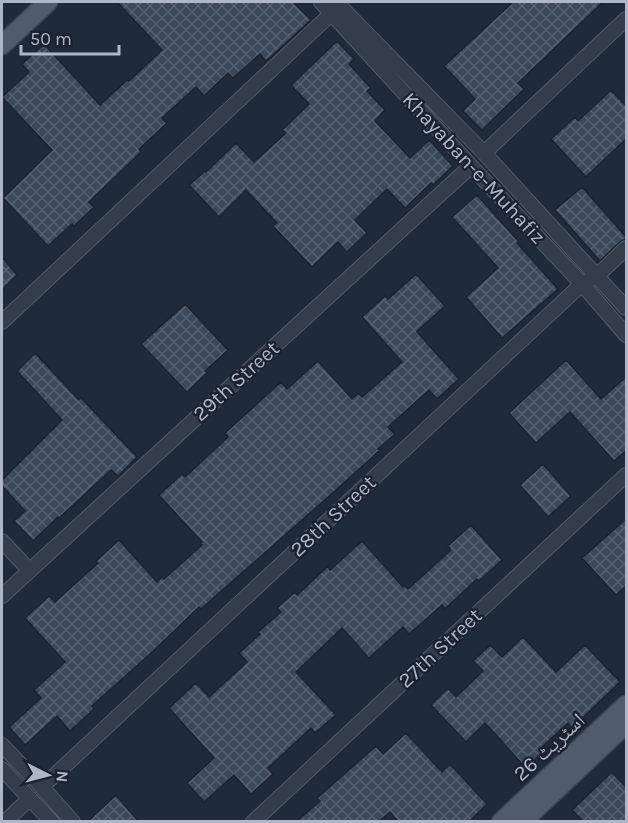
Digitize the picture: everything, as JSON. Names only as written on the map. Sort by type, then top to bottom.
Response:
[{"type":"main road","points":[[2,30],[32,2]]},
{"type":"main road","points":[[2,45],[48,2]]},
{"type":"main road","name":"اسٹریٹ 26","points":[[501,822],[627,705]]},
{"type":"main road","name":"اسٹریٹ 26","points":[[522,822],[627,724]]},
{"type":"street","name":"Khayaban-e-Muhafiz","points":[[321,2],[338,5],[484,153],[627,308]]},
{"type":"street","name":"Khayaban-e-Muhafiz","points":[[338,5],[471,166],[627,335]]},
{"type":"street","points":[[2,322],[338,5]]},
{"type":"street","points":[[484,153],[627,19]]},
{"type":"street","name":"29th Street","points":[[2,596],[471,166]]},
{"type":"street","name":"28th Street","points":[[42,787],[582,284],[597,276],[627,248]]},
{"type":"street","name":"27th Street","points":[[252,822],[627,475]]},
{"type":"street","points":[[2,541],[29,570]]},
{"type":"street","points":[[2,745],[73,822]]},
{"type":"street","points":[[2,769],[52,822]]},
{"type":"street","points":[[5,822],[30,798]]},
{"type":"building","points":[[117,2],[293,2],[311,20],[266,61],[260,54],[233,78],[228,73],[204,96],[196,87],[162,118],[167,123],[139,149],[141,152],[89,202],[94,207],[48,246],[3,198],[52,150],[2,97],[29,72],[22,64],[44,44],[100,105],[162,50]]},
{"type":"building","points":[[513,2],[603,2],[518,83],[524,89],[482,130],[463,111],[475,99],[444,66]]},
{"type":"building","points":[[337,41],[354,59],[349,64],[371,88],[367,91],[385,110],[375,121],[410,158],[429,140],[453,166],[405,208],[387,189],[355,220],[367,233],[347,252],[338,242],[312,267],[273,226],[277,223],[246,190],[219,217],[189,185],[236,143],[254,162],[286,133],[282,130],[309,104],[291,85]]},
{"type":"building","points":[[611,90],[627,107],[627,138],[586,177],[551,139],[575,117],[578,121]]},
{"type":"building","points":[[582,187],[627,238],[600,261],[555,210]]},
{"type":"building","points":[[477,195],[558,289],[502,338],[466,297],[498,268],[452,217]]},
{"type":"building","points":[[2,257],[17,275],[2,290]]},
{"type":"building","points":[[416,274],[445,306],[417,332],[459,379],[437,399],[429,390],[388,427],[395,434],[378,449],[380,450],[201,609],[199,607],[92,706],[94,709],[70,731],[57,716],[25,745],[9,727],[41,698],[34,690],[65,662],[25,618],[49,596],[55,602],[98,563],[96,561],[119,540],[157,582],[162,577],[164,579],[202,545],[200,544],[202,542],[159,495],[182,474],[185,477],[228,437],[225,433],[281,382],[287,389],[318,361],[352,399],[358,393],[362,397],[402,362],[362,317],[385,296],[388,299]]},
{"type":"building","points":[[185,304],[228,350],[187,392],[141,344]]},
{"type":"building","points":[[35,353],[137,457],[118,476],[111,470],[33,541],[14,521],[25,511],[2,486],[2,480],[62,420],[17,371]]},
{"type":"building","points":[[566,360],[601,399],[627,376],[627,450],[614,461],[570,412],[536,443],[509,413]]},
{"type":"building","points":[[543,464],[571,496],[548,517],[520,485]]},
{"type":"building","points":[[627,518],[627,585],[616,595],[582,558]]},
{"type":"building","points":[[471,525],[502,560],[479,581],[477,579],[445,609],[442,605],[409,634],[403,627],[369,658],[342,628],[296,672],[336,715],[315,733],[311,728],[268,768],[273,774],[251,794],[234,775],[204,802],[187,783],[214,758],[169,708],[196,683],[209,697],[247,662],[239,653],[281,612],[277,608],[295,592],[297,595],[328,566],[330,570],[362,541],[403,587],[404,585],[408,589],[451,550],[448,546]]},
{"type":"building","points":[[523,637],[556,672],[585,645],[620,682],[572,728],[568,723],[541,748],[543,752],[526,768],[485,723],[466,742],[431,705],[448,688],[456,697],[483,671],[473,661],[490,645],[502,657]]},
{"type":"building","points":[[406,733],[442,772],[450,764],[487,804],[469,822],[398,822],[390,812],[378,822],[296,822],[320,801],[317,798],[376,746],[383,754]]},
{"type":"building","points":[[612,772],[627,788],[627,822],[584,822],[572,810]]},
{"type":"building","points":[[116,795],[139,822],[87,822]]}]
